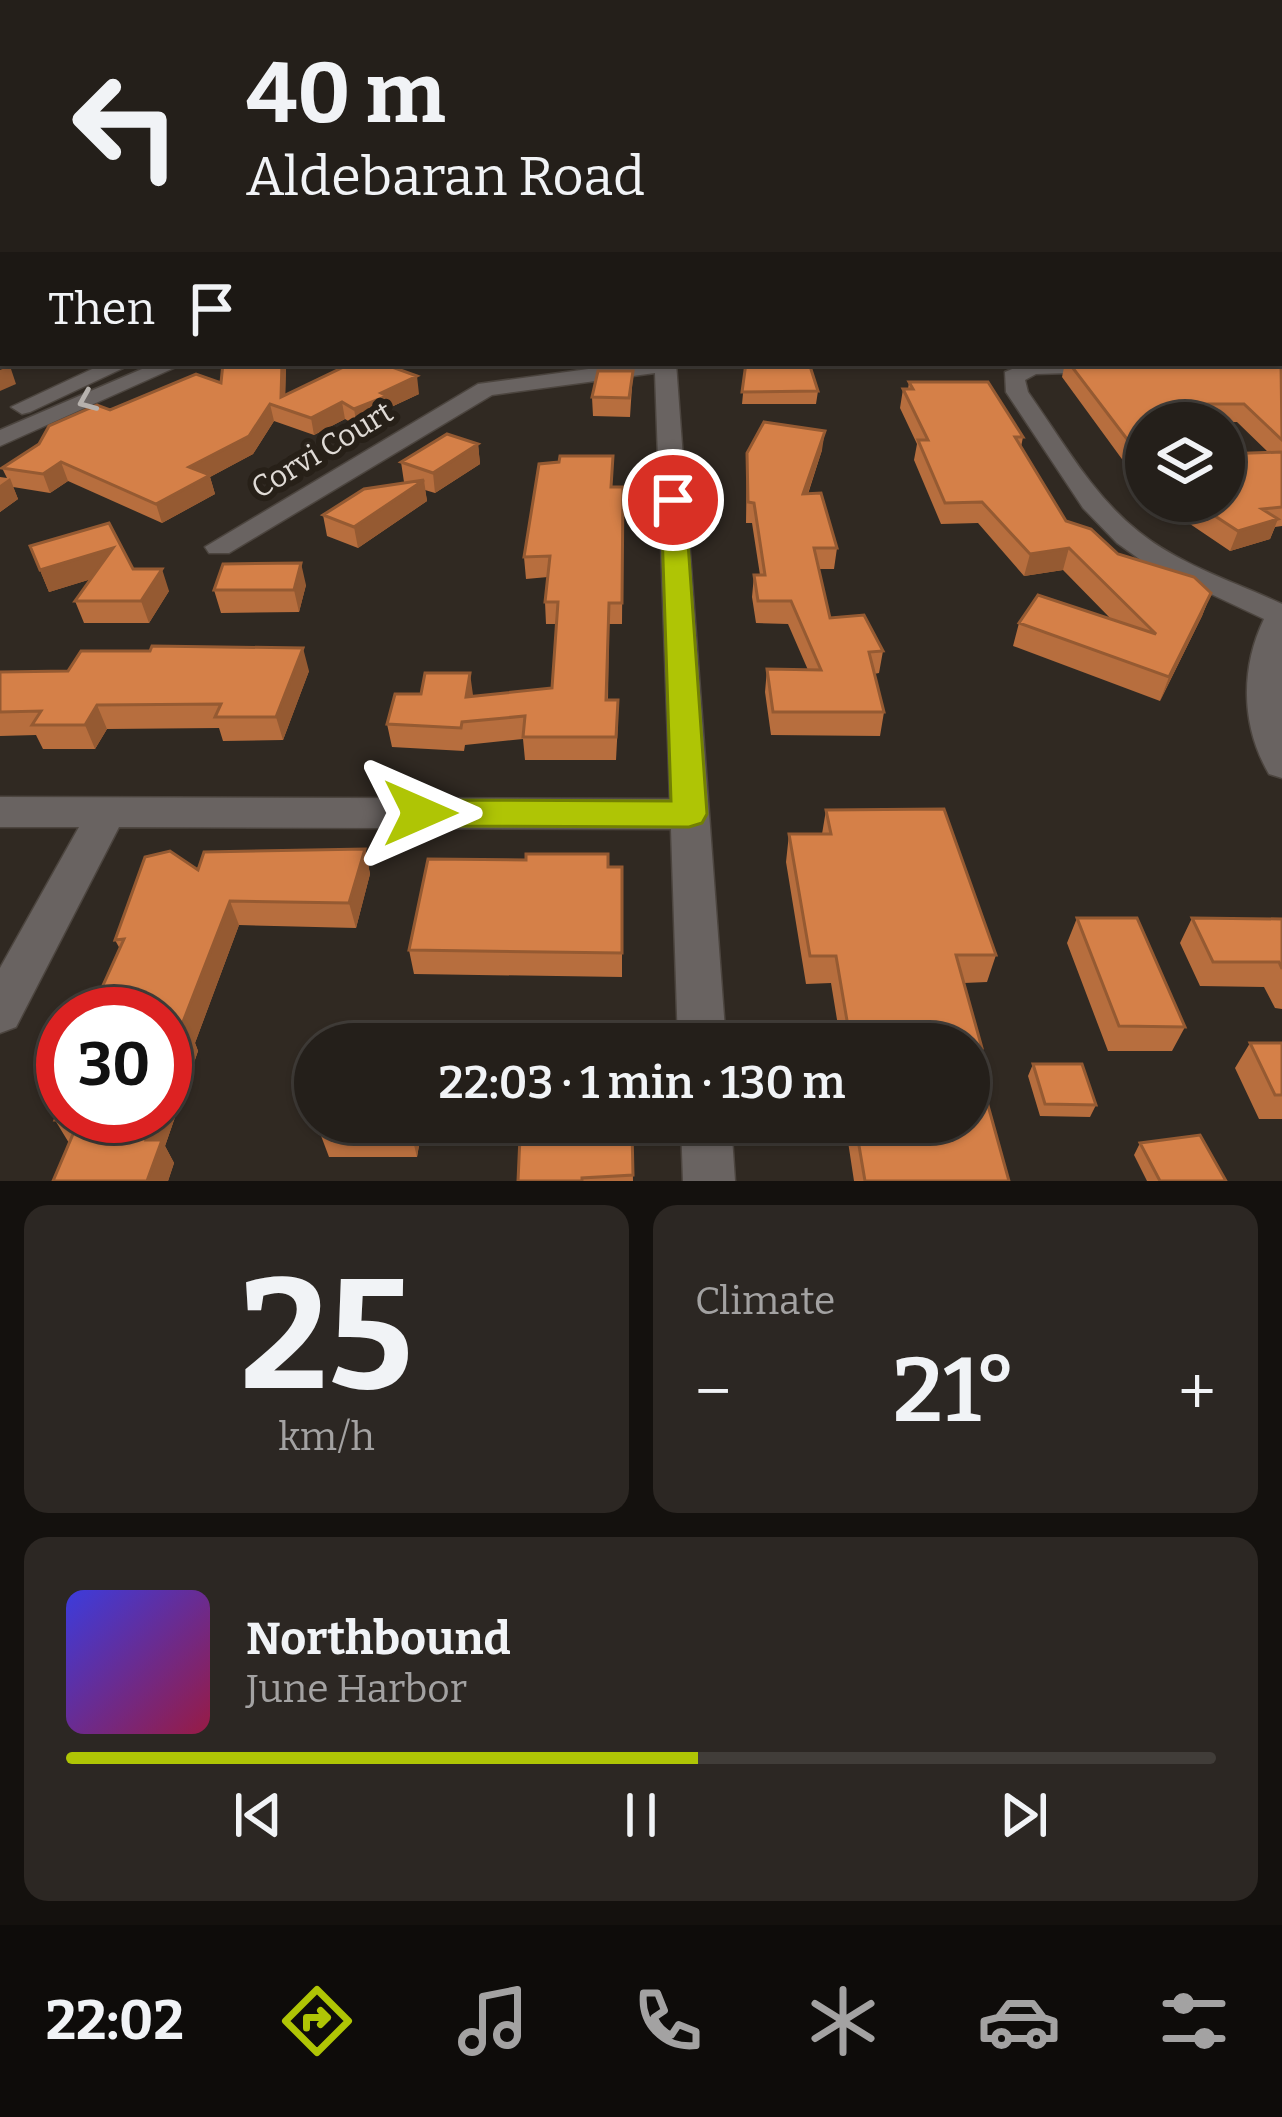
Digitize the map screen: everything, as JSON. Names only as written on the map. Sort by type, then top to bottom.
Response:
[{"type":"street","points":[[0,417],[116,366]]},
{"type":"street","points":[[0,439],[167,366]]},
{"type":"street","name":"Corvi Court","points":[[219,547],[486,389],[651,366]]},
{"type":"street","points":[[665,366],[701,1023]]},
{"type":"street","points":[[1122,367],[1050,366],[1019,371],[1012,377],[1017,392],[1104,518],[1155,557],[1282,615],[1268,640],[1261,683],[1271,743],[1282,765]]},
{"type":"street","points":[[0,812],[689,814]]},
{"type":"street","points":[[0,1012],[106,812]]},
{"type":"street","points":[[707,1143],[710,1181]]},
{"type":"building","points":[[223,366],[282,366],[281,397],[346,366],[389,366],[417,376],[381,393],[387,396],[354,409],[342,402],[311,418],[270,404],[249,436],[189,467],[210,475],[156,504],[61,462],[43,474],[2,468],[39,444],[49,426],[97,405],[110,410],[196,374],[221,383]]},
{"type":"building","points":[[746,366],[810,366],[818,391],[742,392]]},
{"type":"building","points":[[1071,366],[1281,366],[1282,440],[1245,402],[1125,402],[1125,436]]},
{"type":"building","points":[[598,371],[633,371],[629,398],[592,397]]},
{"type":"building","points":[[909,382],[988,382],[1023,437],[1015,437],[1066,521],[1091,529],[1118,554],[1194,577],[1211,593],[1169,677],[1019,623],[1038,595],[1156,634],[1069,548],[1030,554],[982,502],[945,503],[918,440],[928,440],[903,389],[913,389]]},
{"type":"building","points":[[764,422],[825,431],[803,494],[821,493],[837,548],[814,548],[830,618],[864,615],[883,651],[869,652],[884,712],[773,712],[767,669],[821,670],[791,601],[758,601],[754,575],[765,575],[754,503],[748,502],[747,453]]},
{"type":"building","points":[[447,434],[478,444],[433,473],[401,462]]},
{"type":"building","points":[[1282,452],[1282,507],[1262,509],[1278,519],[1238,531],[1224,522],[1245,522],[1245,453]]},
{"type":"building","points":[[560,456],[613,456],[611,487],[623,487],[622,603],[609,603],[606,700],[618,700],[616,737],[523,737],[525,716],[462,722],[461,728],[387,724],[395,694],[421,694],[425,673],[470,673],[466,697],[552,688],[558,602],[545,602],[550,556],[524,557],[539,464],[559,462]]},
{"type":"building","points":[[424,480],[354,527],[323,515],[364,489]]},
{"type":"building","points":[[109,523],[133,569],[162,569],[141,601],[75,601],[113,548],[40,570],[30,546]]},
{"type":"building","points":[[301,563],[294,590],[214,590],[223,564]]},
{"type":"building","points":[[152,646],[303,648],[276,717],[215,717],[221,704],[97,705],[85,725],[32,725],[41,711],[0,712],[0,672],[68,671],[81,651],[150,651]]},
{"type":"building","points":[[944,809],[996,955],[956,955],[975,1023],[847,1023],[836,956],[810,956],[789,834],[831,834],[826,810]]},
{"type":"building","points":[[365,849],[349,903],[230,901],[192,999],[192,987],[102,987],[124,939],[115,940],[145,857],[170,851],[198,870],[204,852]]},
{"type":"building","points":[[526,854],[608,854],[608,867],[622,867],[622,953],[409,950],[428,859],[526,860]]},
{"type":"building","points":[[1077,918],[1137,918],[1185,1027],[1119,1026]]},
{"type":"building","points":[[1192,918],[1282,919],[1282,969],[1279,962],[1213,962]]},
{"type":"building","points":[[1250,1043],[1282,1043],[1282,1095],[1275,1095]]},
{"type":"building","points":[[1033,1064],[1082,1064],[1096,1105],[1045,1104]]},
{"type":"building","points":[[990,1113],[1009,1181],[865,1181],[859,1143],[990,1143]]},
{"type":"building","points":[[1200,1135],[1226,1181],[1160,1181],[1140,1143]]},
{"type":"building","points":[[69,1143],[161,1143],[147,1181],[53,1181]]},
{"type":"building","points":[[520,1143],[632,1143],[633,1175],[518,1181]]},
{"type":"route","points":[[420,813],[689,814],[673,500]]}]
